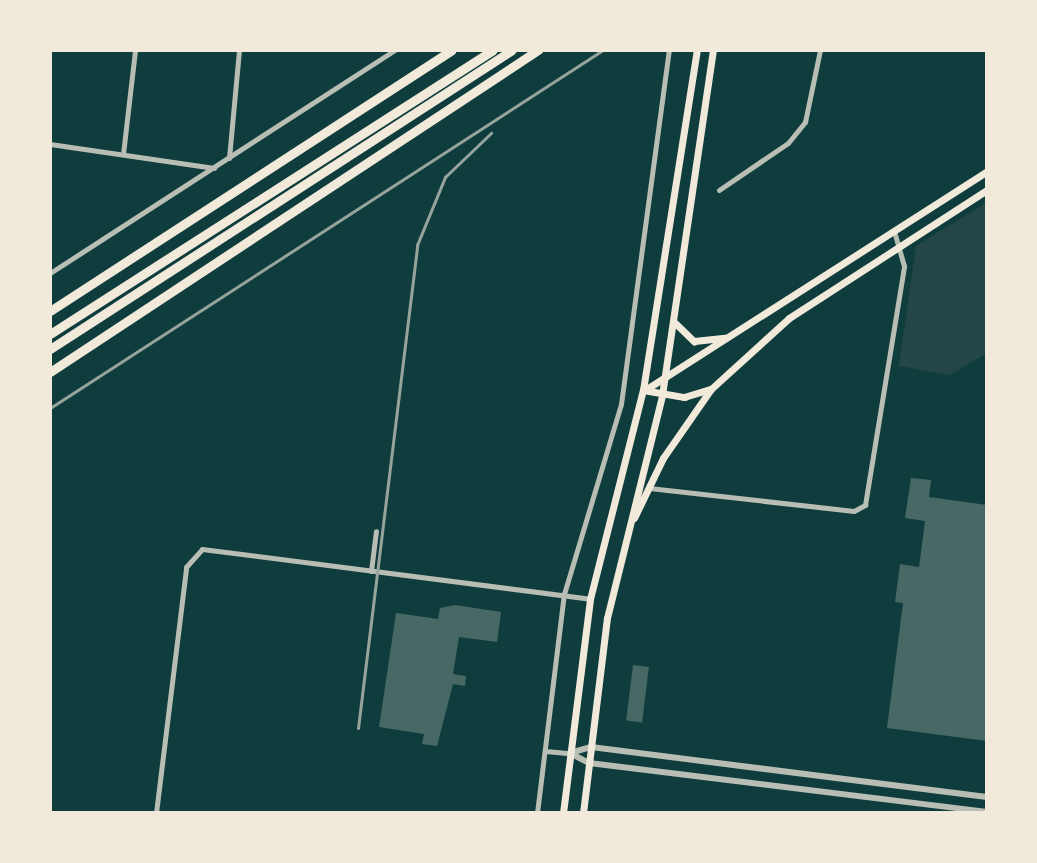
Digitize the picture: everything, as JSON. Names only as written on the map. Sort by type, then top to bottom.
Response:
[{"type":"highway","points":[[50,311],[452,50]]},
{"type":"highway","points":[[50,349],[452,82],[493,50]]},
{"type":"highway","points":[[50,334],[452,82],[512,50]]},
{"type":"highway","points":[[50,372],[538,50]]},
{"type":"main road","points":[[583,813],[607,618],[665,381],[713,50]]},
{"type":"main road","points":[[563,813],[590,599],[643,390],[697,54]]},
{"type":"main road","points":[[643,390],[665,381],[987,171]]},
{"type":"main road","points":[[627,535],[649,488],[711,389],[789,318],[987,190]]},
{"type":"main road","points":[[673,320],[694,341],[731,336]]},
{"type":"main road","points":[[643,390],[662,395],[711,389]]},
{"type":"street","points":[[123,154],[135,50]]},
{"type":"street","points":[[229,158],[239,50]]},
{"type":"street","points":[[50,273],[395,50]]},
{"type":"street","points":[[537,813],[564,594],[619,415],[664,60],[669,50]]},
{"type":"street","points":[[719,190],[788,143],[805,122],[820,50]]},
{"type":"street","points":[[50,144],[214,168]]},
{"type":"street","points":[[649,488],[854,511],[865,505],[902,280],[900,246],[894,232]]},
{"type":"street","points":[[371,571],[376,531]]},
{"type":"street","points":[[156,813],[190,558],[207,548],[590,599]]},
{"type":"street","points":[[545,751],[570,753],[591,747],[987,797]]},
{"type":"street","points":[[570,753],[589,763],[987,812]]},
{"type":"shaded area","points":[[987,202],[987,353],[950,375],[899,366],[916,246]]},
{"type":"building","points":[[911,478],[931,480],[929,497],[987,505],[987,741],[887,728],[903,603],[895,602],[900,564],[919,567],[925,521],[905,518]]},
{"type":"building","points":[[455,605],[501,612],[497,642],[459,637],[453,674],[466,676],[465,686],[453,684],[437,746],[422,744],[424,734],[379,727],[396,613],[438,619],[440,608]]},
{"type":"building","points":[[633,665],[649,667],[642,723],[626,721]]},
{"type":"railway","points":[[50,408],[603,50]]},
{"type":"railway","points":[[358,728],[417,245],[445,177],[491,133]]}]
